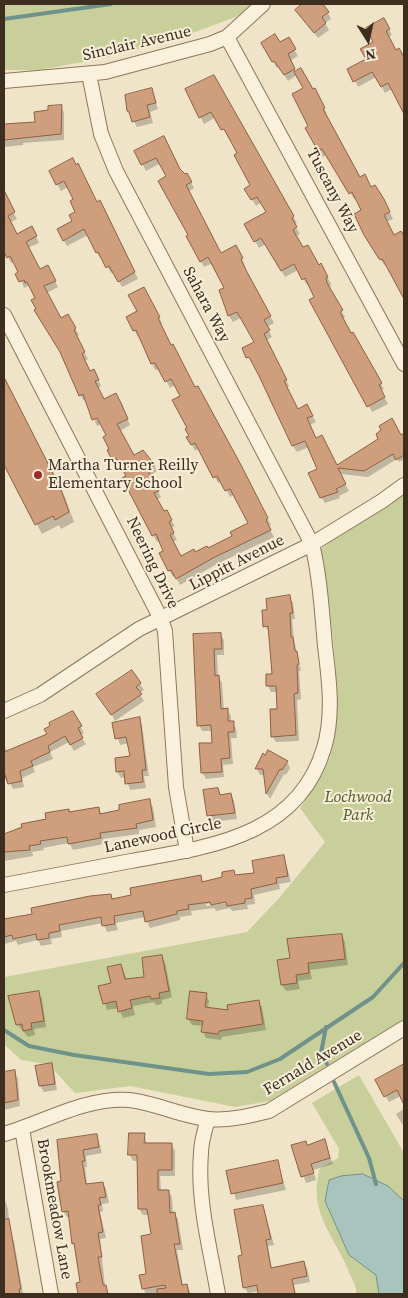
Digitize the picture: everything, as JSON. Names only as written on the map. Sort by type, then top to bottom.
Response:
[{"type":"street","name":"Sinclair Avenue","points":[[4,81],[90,74],[159,59],[210,44],[227,37],[263,4]]},
{"type":"street","name":"Tuscany Way","points":[[227,37],[404,364]]},
{"type":"street","name":"Sahara Way","points":[[90,74],[101,134],[116,171],[312,544]]},
{"type":"street","name":"Neering Drive","points":[[4,315],[161,619],[165,631],[176,787],[188,851]]},
{"type":"street","name":"Lippitt Avenue","points":[[4,711],[40,695],[139,629],[312,544],[404,485]]},
{"type":"street","name":"Lanewood Circle","points":[[4,885],[188,851],[241,837],[275,817],[292,802],[310,779],[324,748],[328,725],[330,691],[319,580],[312,544]]},
{"type":"street","name":"Fernald Avenue","points":[[4,1134],[98,1101],[129,1100],[165,1107],[208,1119],[243,1117],[269,1111],[404,1028]]},
{"type":"street","points":[[208,1119],[201,1150],[200,1174],[203,1209],[218,1294]]},
{"type":"street","name":"Brookmeadow Lane","points":[[22,1129],[51,1294]]},
{"type":"green space","points":[[4,4],[251,4],[238,16],[179,38],[105,58],[39,70],[4,70]]},
{"type":"green space","name":"Lochwood Park","points":[[404,495],[404,1019],[270,1101],[235,1107],[130,1086],[75,1093],[52,1068],[45,1064],[21,1060],[4,1044],[4,977],[247,932],[280,897],[325,842],[300,808],[317,783],[330,756],[335,735],[337,711],[332,631],[323,558],[319,551],[345,530]]},
{"type":"green space","points":[[359,1075],[404,1153],[404,1294],[356,1294],[353,1280],[324,1223],[317,1198],[320,1168],[338,1158],[339,1149],[312,1103]]},
{"type":"water","points":[[363,1174],[388,1186],[404,1201],[404,1294],[379,1294],[376,1275],[349,1255],[325,1201],[329,1180],[341,1176]]},
{"type":"building","points":[[302,4],[323,4],[329,12],[322,17],[326,23],[314,33],[295,10]]},
{"type":"building","points":[[384,18],[390,29],[386,31],[396,50],[399,48],[404,57],[404,114],[388,83],[381,87],[372,72],[353,82],[347,69],[366,59],[360,49],[373,42],[366,28]]},
{"type":"building","points":[[275,34],[280,42],[289,37],[296,49],[288,54],[295,69],[284,75],[274,61],[272,62],[261,43]]},
{"type":"building","points":[[301,68],[313,89],[315,88],[325,108],[323,109],[360,177],[365,174],[371,187],[375,185],[384,199],[390,212],[384,215],[394,235],[401,231],[404,236],[404,299],[383,260],[379,259],[364,235],[354,214],[361,210],[352,192],[349,194],[322,149],[318,151],[305,128],[308,126],[292,94],[303,88],[294,72]]},
{"type":"building","points":[[214,75],[294,216],[292,218],[297,227],[293,230],[303,247],[308,245],[319,265],[321,263],[328,277],[326,278],[327,283],[343,310],[340,312],[382,383],[379,385],[385,397],[367,407],[309,300],[314,297],[305,278],[302,280],[294,264],[281,271],[261,238],[254,242],[244,224],[266,212],[257,197],[251,200],[244,189],[250,185],[234,155],[237,153],[224,129],[221,130],[211,112],[199,118],[185,89]]},
{"type":"building","points":[[152,88],[156,103],[147,105],[150,117],[132,122],[127,111],[125,95]]},
{"type":"building","points":[[62,105],[61,134],[4,140],[4,124],[35,122],[34,112],[48,110],[48,106]]},
{"type":"building","points":[[164,136],[180,169],[185,174],[187,173],[192,182],[186,185],[221,253],[236,245],[243,258],[241,259],[247,272],[271,316],[264,320],[270,330],[264,334],[287,380],[284,381],[298,409],[307,404],[313,416],[307,418],[316,438],[322,435],[337,465],[378,439],[376,434],[381,430],[379,426],[392,418],[401,435],[404,433],[404,455],[396,460],[393,454],[364,471],[338,468],[346,484],[336,489],[338,492],[320,498],[308,473],[317,469],[305,441],[292,446],[259,376],[249,357],[246,358],[242,348],[254,342],[237,312],[228,316],[219,290],[224,288],[208,257],[200,262],[186,236],[188,235],[158,181],[166,176],[156,158],[141,165],[134,151]]},
{"type":"building","points":[[73,158],[76,165],[78,163],[97,202],[100,200],[135,272],[118,282],[109,266],[106,268],[98,252],[96,253],[84,229],[63,241],[57,229],[72,221],[69,215],[75,212],[70,201],[73,199],[64,181],[56,185],[49,171]]},
{"type":"building","points":[[4,190],[15,212],[8,216],[17,234],[32,226],[37,236],[26,242],[40,269],[48,265],[56,281],[44,286],[61,318],[68,314],[76,328],[74,330],[85,352],[82,354],[90,371],[94,369],[99,380],[95,381],[104,399],[116,393],[121,403],[128,419],[117,424],[134,455],[143,450],[155,465],[147,469],[159,491],[154,493],[164,511],[167,510],[172,520],[169,522],[174,533],[170,535],[181,556],[194,549],[195,552],[207,546],[208,548],[232,536],[230,532],[248,523],[230,489],[225,491],[217,476],[213,478],[195,443],[191,445],[186,437],[189,436],[185,429],[187,428],[172,400],[180,396],[171,379],[165,382],[155,363],[151,364],[136,330],[133,331],[126,317],[137,311],[128,295],[144,287],[160,317],[158,318],[171,345],[173,344],[195,387],[198,386],[241,465],[268,518],[266,520],[271,530],[213,558],[176,579],[171,570],[168,571],[159,553],[163,551],[156,534],[152,536],[122,478],[126,476],[116,458],[112,460],[107,450],[109,449],[103,437],[106,435],[97,418],[92,420],[83,394],[79,396],[60,352],[34,310],[36,309],[31,300],[35,298],[27,282],[25,283],[24,280],[19,282],[15,274],[18,272],[10,256],[7,258],[4,252]]},
{"type":"building","points":[[4,377],[60,487],[69,512],[55,520],[53,516],[35,525],[4,465]]},
{"type":"building","points":[[290,595],[293,613],[290,613],[291,637],[293,637],[299,664],[297,665],[298,693],[294,694],[296,735],[271,737],[270,709],[277,709],[276,686],[266,686],[266,674],[272,674],[268,626],[263,627],[262,610],[267,610],[266,599]]},
{"type":"building","points":[[221,633],[222,649],[214,649],[215,676],[219,675],[221,709],[228,708],[228,721],[234,721],[234,732],[228,732],[230,758],[221,759],[222,772],[201,773],[199,743],[212,743],[211,725],[197,726],[193,634]]},
{"type":"building","points":[[132,670],[141,683],[136,687],[142,694],[111,715],[96,694]]},
{"type":"building","points":[[73,711],[82,726],[78,728],[83,738],[70,745],[65,736],[48,746],[50,752],[31,761],[33,766],[20,771],[22,781],[8,784],[4,772],[4,752],[47,734],[44,729],[50,726],[49,723]]},
{"type":"building","points":[[140,717],[146,770],[142,770],[143,782],[125,784],[124,771],[116,772],[115,758],[130,756],[126,737],[115,739],[112,723]]},
{"type":"building","points":[[268,750],[288,761],[282,770],[280,769],[266,794],[263,769],[255,769],[263,753],[265,755]]},
{"type":"building","points":[[218,788],[220,795],[231,793],[235,813],[207,816],[203,790]]},
{"type":"building","points":[[150,799],[153,820],[136,824],[137,828],[100,833],[101,838],[68,844],[67,837],[40,841],[41,844],[29,846],[30,850],[4,852],[4,834],[22,827],[21,824],[46,819],[45,813],[69,809],[69,812],[99,807],[100,814],[119,810],[119,805]]},
{"type":"building","points":[[284,855],[288,876],[276,878],[277,883],[251,889],[252,898],[245,899],[245,903],[227,906],[226,902],[211,905],[210,902],[188,905],[189,909],[177,911],[177,914],[145,922],[143,911],[114,916],[115,924],[102,926],[101,917],[59,925],[60,931],[49,933],[49,938],[37,940],[36,934],[13,939],[12,935],[4,937],[4,919],[32,914],[31,908],[90,896],[111,894],[112,899],[131,895],[130,888],[201,875],[202,882],[222,877],[222,872],[234,870],[235,875],[254,873],[252,861]]},
{"type":"building","points":[[342,934],[345,959],[308,963],[309,973],[296,975],[297,983],[281,985],[277,960],[290,958],[287,939]]},
{"type":"building","points":[[162,955],[169,991],[159,993],[160,998],[151,999],[150,996],[130,1000],[132,1008],[118,1012],[116,1001],[103,1004],[98,986],[111,983],[107,967],[121,964],[125,979],[144,977],[142,958]]},
{"type":"building","points":[[39,991],[44,1021],[31,1023],[32,1029],[23,1031],[22,1024],[16,1025],[8,996]]},
{"type":"building","points":[[190,991],[207,993],[205,1007],[228,1010],[227,1005],[259,1000],[263,1024],[219,1031],[218,1034],[201,1032],[203,1021],[187,1019]]},
{"type":"building","points":[[52,1063],[55,1084],[39,1086],[35,1066]]},
{"type":"building","points":[[404,1064],[404,1105],[397,1090],[384,1097],[375,1080]]},
{"type":"building","points":[[15,1070],[18,1100],[4,1103],[4,1072]]},
{"type":"building","points":[[129,1133],[145,1133],[144,1143],[172,1143],[172,1170],[158,1170],[158,1190],[169,1190],[170,1213],[175,1212],[180,1244],[174,1244],[182,1285],[187,1284],[189,1294],[157,1294],[157,1289],[166,1288],[165,1285],[142,1289],[139,1275],[146,1274],[141,1236],[151,1234],[147,1209],[138,1209],[137,1155],[128,1155]]},
{"type":"building","points":[[97,1134],[99,1147],[83,1150],[85,1161],[82,1161],[86,1184],[103,1182],[106,1197],[99,1198],[101,1205],[98,1205],[103,1232],[98,1233],[102,1257],[98,1257],[103,1285],[106,1285],[108,1294],[78,1294],[76,1283],[80,1282],[74,1243],[72,1244],[68,1211],[62,1212],[57,1182],[61,1181],[57,1140]]},
{"type":"building","points":[[325,1139],[330,1158],[311,1164],[314,1173],[301,1177],[291,1145],[306,1141],[307,1145]]},
{"type":"building","points":[[278,1160],[283,1183],[231,1194],[226,1171]]},
{"type":"building","points":[[263,1205],[271,1239],[266,1240],[271,1268],[304,1261],[307,1276],[292,1279],[295,1294],[258,1294],[257,1285],[243,1288],[238,1256],[242,1255],[234,1210]]},
{"type":"building","points":[[9,1219],[21,1289],[19,1289],[20,1294],[4,1294],[4,1220]]},
{"type":"waterway","points":[[4,19],[111,4]]},
{"type":"waterway","points":[[4,1030],[29,1046],[74,1055],[209,1074],[247,1072],[280,1059],[373,997],[404,963]]},
{"type":"waterway","points":[[326,1027],[321,1053],[327,1064]]},
{"type":"waterway","points":[[334,1082],[369,1158],[376,1184]]},
{"type":"place","name":"Martha Turner Reilly Elementary School","points":[[38,475]]}]
